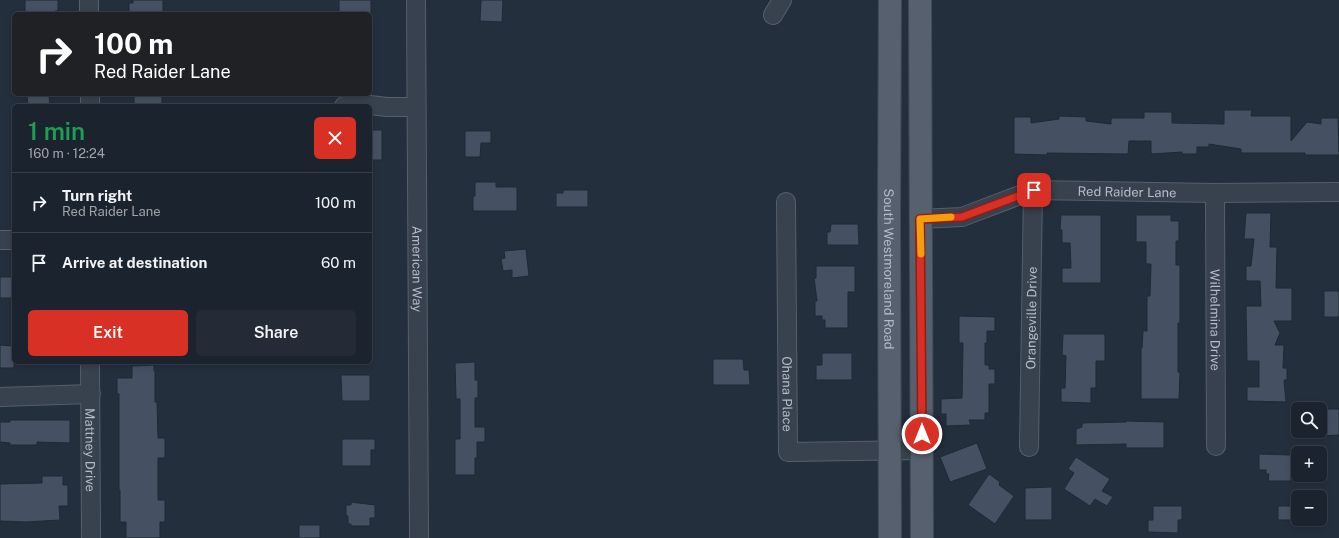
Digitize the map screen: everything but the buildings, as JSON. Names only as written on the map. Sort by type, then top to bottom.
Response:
[{"type":"main road","name":"South Westmoreland Road","points":[[890,0],[890,538]]},
{"type":"main road","points":[[920,0],[922,538]]},
{"type":"main road","points":[[889,218],[920,219]]},
{"type":"street","points":[[90,0],[90,12]]},
{"type":"street","name":"American Way","points":[[416,0],[419,538]]},
{"type":"street","points":[[372,105],[416,107]]},
{"type":"street","name":"Red Raider Lane","points":[[920,219],[962,217],[1034,190],[1215,193],[1339,192]]},
{"type":"street","name":"Orangeville Drive","points":[[1029,447],[1034,190]]},
{"type":"street","name":"Wilhelmina Drive","points":[[1215,193],[1216,446]]},
{"type":"street","name":"Ohana Place","points":[[786,202],[788,452],[922,450]]},
{"type":"street","points":[[0,240],[12,240]]},
{"type":"street","name":"Mattney Drive","points":[[90,364],[91,538]]},
{"type":"street","points":[[0,397],[90,394]]},
{"type":"slow traffic","points":[[921,254],[920,219],[951,217]]},
{"type":"route","points":[[922,434],[920,219],[962,217],[1034,190]]}]
